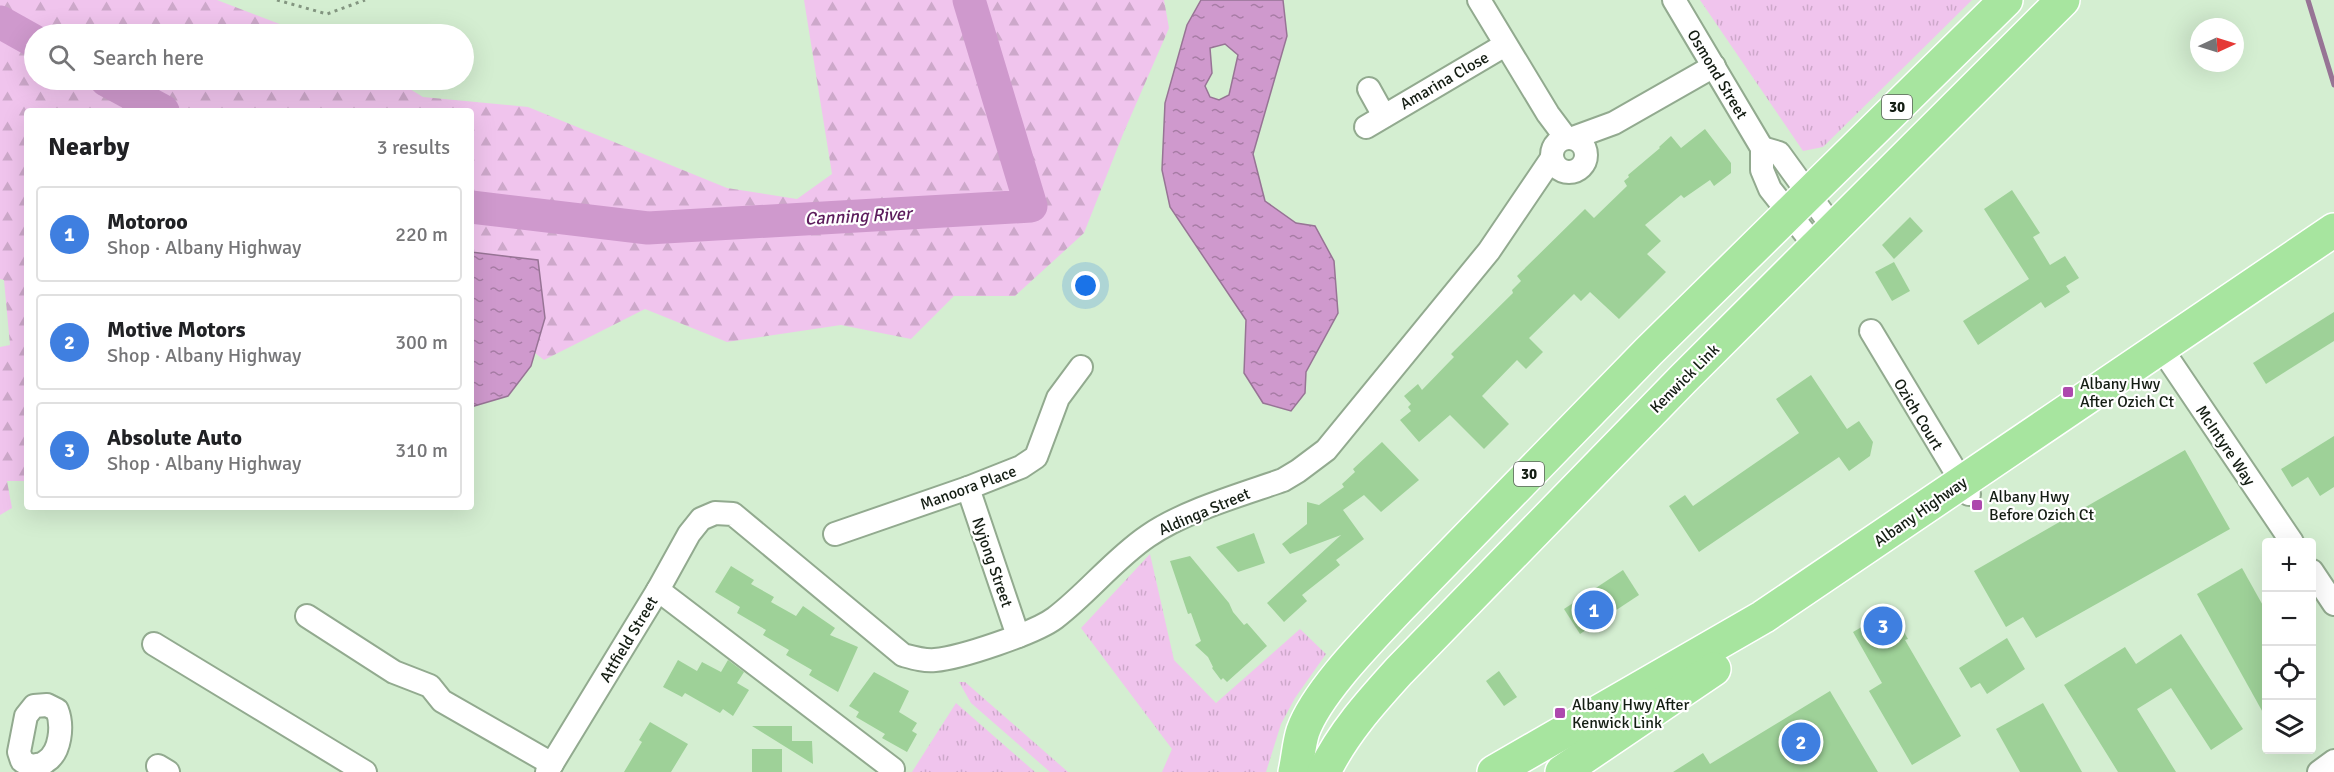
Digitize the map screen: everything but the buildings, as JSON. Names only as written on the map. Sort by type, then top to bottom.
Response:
[{"type":"highway","name":"30","points":[[1289,772],[1303,730],[1325,694],[1361,649],[1398,609],[1649,351],[2006,0]]},
{"type":"highway","name":"Kenwick Link","points":[[1331,764],[1356,718],[1399,670],[1683,379],[2063,0]]},
{"type":"highway","name":"Albany Highway","points":[[1494,772],[1762,617],[1965,489],[2165,354],[2334,230]]},
{"type":"highway","name":"Albany Highway","points":[[2165,354],[2334,251]]},
{"type":"highway","name":"Albany Highway","points":[[1562,772],[1926,528],[1965,489]]},
{"type":"highway","name":"30","points":[[1295,772],[1303,730]]},
{"type":"street","points":[[1479,0],[1548,114],[1565,150]]},
{"type":"street","name":"Osmond Street","points":[[1674,0],[1762,148],[1762,170],[1770,189],[1799,204],[1825,238]]},
{"type":"street","name":"Amarina Close","points":[[1369,89],[1375,121],[1505,45]]},
{"type":"street","name":"Aldinga Street","points":[[715,513],[734,514],[745,522],[903,655],[919,660],[951,657],[1018,636],[1054,620],[1130,550],[1169,522],[1282,480],[1326,450],[1489,251],[1535,183],[1565,150],[1714,66]]},
{"type":"street","name":"Ozich Court","points":[[1871,331],[1965,489]]},
{"type":"street","name":"McIntyre Way","points":[[2165,354],[2289,538]]},
{"type":"street","name":"Manoora Place","points":[[835,534],[968,488],[1021,467],[1036,457],[1058,398],[1081,367]]},
{"type":"street","name":"Nyjong Street","points":[[968,488],[1018,636]]},
{"type":"street","name":"Attfield Street","points":[[551,769],[689,534],[701,519],[715,513]]},
{"type":"street","points":[[2316,577],[2334,604]]},
{"type":"street","points":[[658,590],[893,770]]},
{"type":"street","points":[[307,616],[394,672],[430,686],[442,701],[551,769]]},
{"type":"street","points":[[154,644],[365,772]]},
{"type":"street","points":[[2319,772],[2334,762]]},
{"type":"path","points":[[277,0],[327,14],[366,0]]},
{"type":"green space","points":[[0,0],[217,0],[280,24],[24,24],[24,90],[411,90],[423,97],[528,107],[727,188],[797,199],[832,174],[804,0],[1164,0],[1169,28],[1123,134],[1084,233],[1015,296],[954,296],[911,339],[841,325],[727,342],[645,309],[544,360],[474,305],[474,108],[24,108],[24,481],[7,481],[12,508],[0,515],[0,347],[10,345],[4,280],[0,279]]},
{"type":"green space","points":[[1700,0],[1972,0],[1823,147],[1803,151]]},
{"type":"green space","points":[[1150,554],[1174,660],[1216,703],[1300,629],[1326,654],[1295,698],[1281,724],[1266,772],[1162,772],[1172,749],[1081,628]]},
{"type":"green space","points":[[959,682],[965,682],[1068,772],[1050,772],[971,703]]},
{"type":"green space","points":[[956,703],[1035,772],[912,772]]},
{"type":"water","points":[[1201,0],[1283,0],[1287,36],[1253,154],[1265,201],[1296,223],[1315,226],[1334,261],[1338,313],[1306,372],[1305,393],[1291,411],[1263,403],[1244,373],[1246,320],[1170,207],[1162,170],[1165,103],[1187,25]],"holes":[[[1225,44],[1238,55],[1229,95],[1219,100],[1210,97],[1205,86],[1212,73],[1210,48]]]},
{"type":"water","points":[[474,252],[538,260],[545,318],[531,366],[508,396],[474,406]]},
{"type":"waterway","name":"Canning River","points":[[474,207],[648,228],[1031,206],[969,0]]},
{"type":"waterway","points":[[2308,0],[2334,85]]},
{"type":"waterway","name":"Canning River","points":[[0,22],[24,35]]},
{"type":"waterway","name":"Canning River","points":[[124,90],[157,108]]},
{"type":"place","name":"Albany Hwy After Ozich Ct","points":[[2068,392]]},
{"type":"place","name":"Albany Hwy Before Ozich Ct","points":[[1977,505]]},
{"type":"place","name":"Motoroo","points":[[1594,610]]},
{"type":"place","name":"Absolute Auto","points":[[1883,626]]},
{"type":"place","name":"Albany Hwy After Kenwick Link","points":[[1560,713]]},
{"type":"place","name":"Motive Motors","points":[[1801,742]]}]
